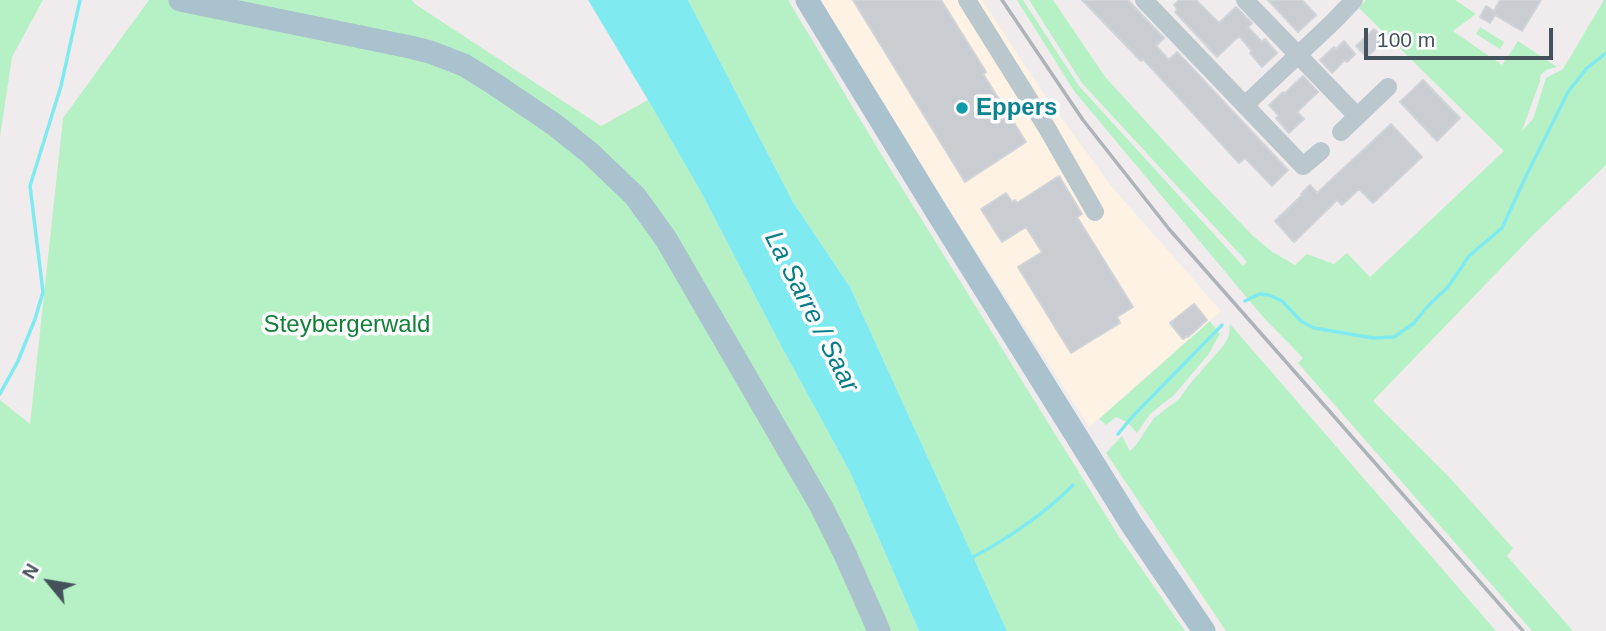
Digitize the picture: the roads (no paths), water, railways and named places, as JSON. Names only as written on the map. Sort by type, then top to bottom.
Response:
[{"type":"main road","points":[[180,0],[410,47],[464,65],[555,125],[607,168],[635,196],[673,250],[821,506],[879,631]]},
{"type":"main road","points":[[807,0],[1089,457],[1204,631]]},
{"type":"street","points":[[967,0],[1047,128],[1095,212]]},
{"type":"street","points":[[1144,0],[1303,166],[1321,150]]},
{"type":"street","points":[[1245,0],[1357,116]]},
{"type":"street","points":[[1245,105],[1354,0]]},
{"type":"street","points":[[1341,132],[1388,87]]},
{"type":"water","name":"La Sarre / Saar","points":[[588,0],[688,0],[793,202],[850,287],[1007,631],[919,631],[850,472],[701,192]]},
{"type":"waterway","points":[[0,394],[18,361],[43,292],[30,186],[61,86],[80,0]]},
{"type":"waterway","points":[[1245,301],[1259,294],[1269,295],[1282,301],[1301,321],[1314,328],[1373,338],[1394,337],[1414,323],[1448,287],[1469,256],[1502,228],[1568,92],[1586,69],[1606,53]]},
{"type":"waterway","points":[[1118,434],[1222,325]]},
{"type":"waterway","points":[[969,559],[1024,526],[1073,485]]},
{"type":"railway","points":[[1002,0],[1083,120],[1169,229],[1523,631]]},
{"type":"place","name":"Eppers","points":[[962,108]]},
{"type":"park label","name":"Steybergerwald","points":[[347,325]]}]
